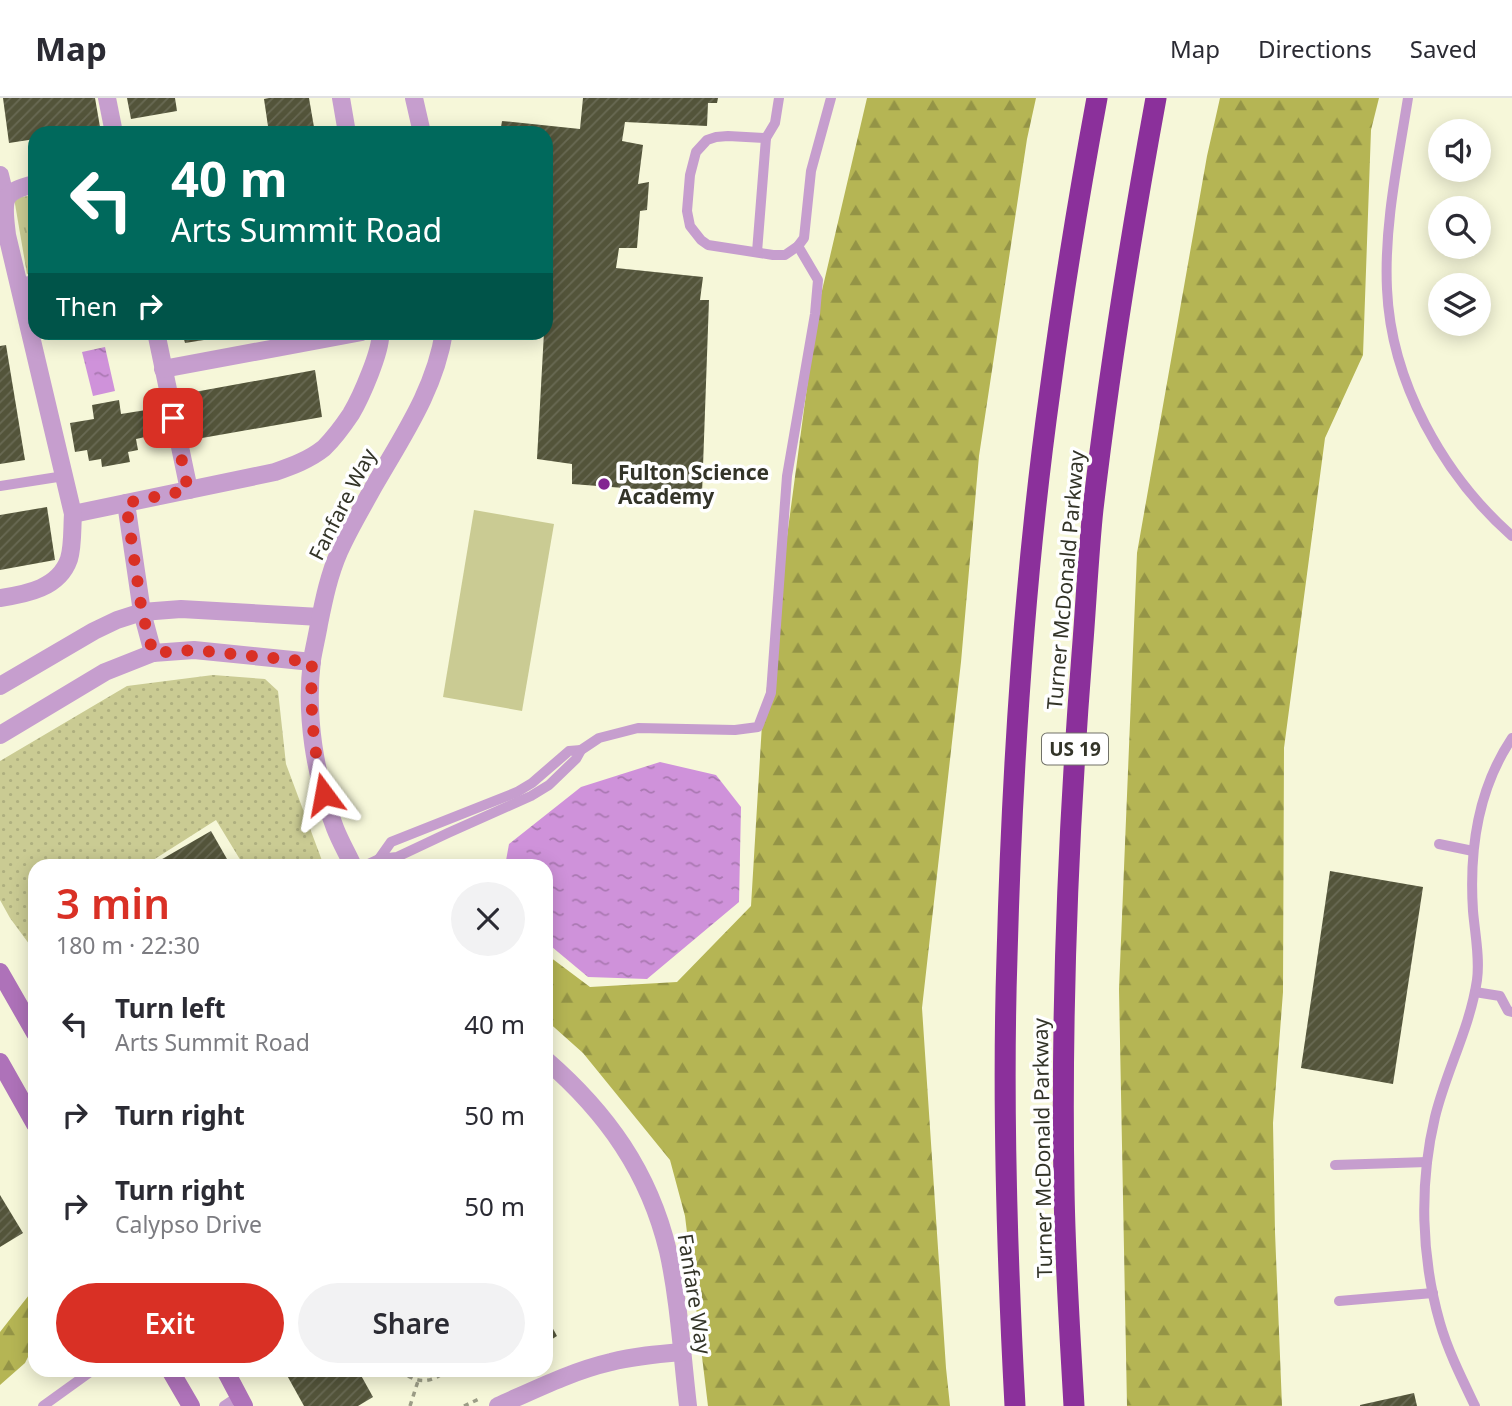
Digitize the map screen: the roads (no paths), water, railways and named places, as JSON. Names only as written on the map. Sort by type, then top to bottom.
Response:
[{"type":"highway","name":"Turner McDonald Parkway","points":[[1015,1406],[1006,1190],[1005,1074],[1006,959],[1017,733],[1049,394],[1097,98]]},
{"type":"highway","name":"Turner McDonald Parkway","points":[[1074,1406],[1064,1204],[1064,1080],[1069,849],[1075,735],[1093,512],[1103,433],[1123,288],[1156,98]]},
{"type":"main road","points":[[0,972],[28,1021]]},
{"type":"main road","points":[[0,1062],[28,1112]]},
{"type":"main road","points":[[174,1377],[191,1406]]},
{"type":"main road","points":[[227,1377],[236,1403]]},
{"type":"street","points":[[107,98],[113,126]]},
{"type":"street","points":[[341,98],[346,126]]},
{"type":"street","points":[[414,98],[420,126]]},
{"type":"street","points":[[27,282],[7,235],[2,186],[14,188],[28,185]]},
{"type":"street","points":[[0,598],[36,591],[52,583],[59,577],[69,559],[73,514],[38,340]]},
{"type":"street","points":[[158,340],[188,490]]},
{"type":"street","points":[[163,369],[319,340]]},
{"type":"street","points":[[73,514],[275,472],[299,464],[324,447],[351,414],[382,340]]},
{"type":"street","name":"Fanfare Way","points":[[350,859],[336,829],[317,765],[311,710],[312,662],[320,617],[338,554],[419,408],[440,356],[443,340]]},
{"type":"street","points":[[126,503],[142,612],[153,653]]},
{"type":"street","points":[[0,686],[94,631],[142,612],[181,609],[320,617]]},
{"type":"street","points":[[0,735],[105,672],[153,653],[194,650],[312,662]]},
{"type":"street","name":"Fanfare Way","points":[[553,1066],[587,1098],[610,1125],[646,1186],[668,1253],[688,1406]]},
{"type":"street","points":[[498,1406],[579,1371],[644,1355],[682,1352]]},
{"type":"lane","points":[[757,252],[766,138],[775,123],[779,98]]},
{"type":"lane","points":[[766,138],[712,138],[696,152],[690,175],[688,218],[692,230],[701,240],[716,247],[773,256],[785,256],[798,246],[804,237],[811,171],[831,98]]},
{"type":"lane","points":[[1408,98],[1388,233],[1387,290],[1390,320],[1404,375],[1441,454],[1480,505],[1512,536]]},
{"type":"lane","points":[[379,859],[397,857],[531,796],[558,776],[582,750],[598,738],[638,728],[735,730],[758,727],[771,692],[787,476],[815,314],[818,280],[798,246]]},
{"type":"lane","points":[[0,486],[64,476]]},
{"type":"lane","points":[[1475,1406],[1440,1325],[1426,1252],[1424,1204],[1434,1118],[1475,992],[1477,977],[1472,881],[1477,821],[1501,754],[1512,738]]},
{"type":"lane","points":[[1439,844],[1473,851]]},
{"type":"lane","points":[[1475,992],[1500,996],[1512,989]]},
{"type":"lane","points":[[1500,996],[1508,1011],[1512,1012]]},
{"type":"lane","points":[[1335,1165],[1427,1162]]},
{"type":"lane","points":[[1339,1301],[1433,1293]]},
{"type":"lane","points":[[43,1406],[83,1377]]},
{"type":"water","points":[[105,347],[115,391],[93,396],[82,352]]},
{"type":"water","points":[[660,762],[716,775],[741,807],[739,902],[647,979],[588,977],[553,948],[553,859],[506,859],[509,844],[581,787]]},
{"type":"place","name":"Fulton Science Academy","points":[[604,484]]}]
